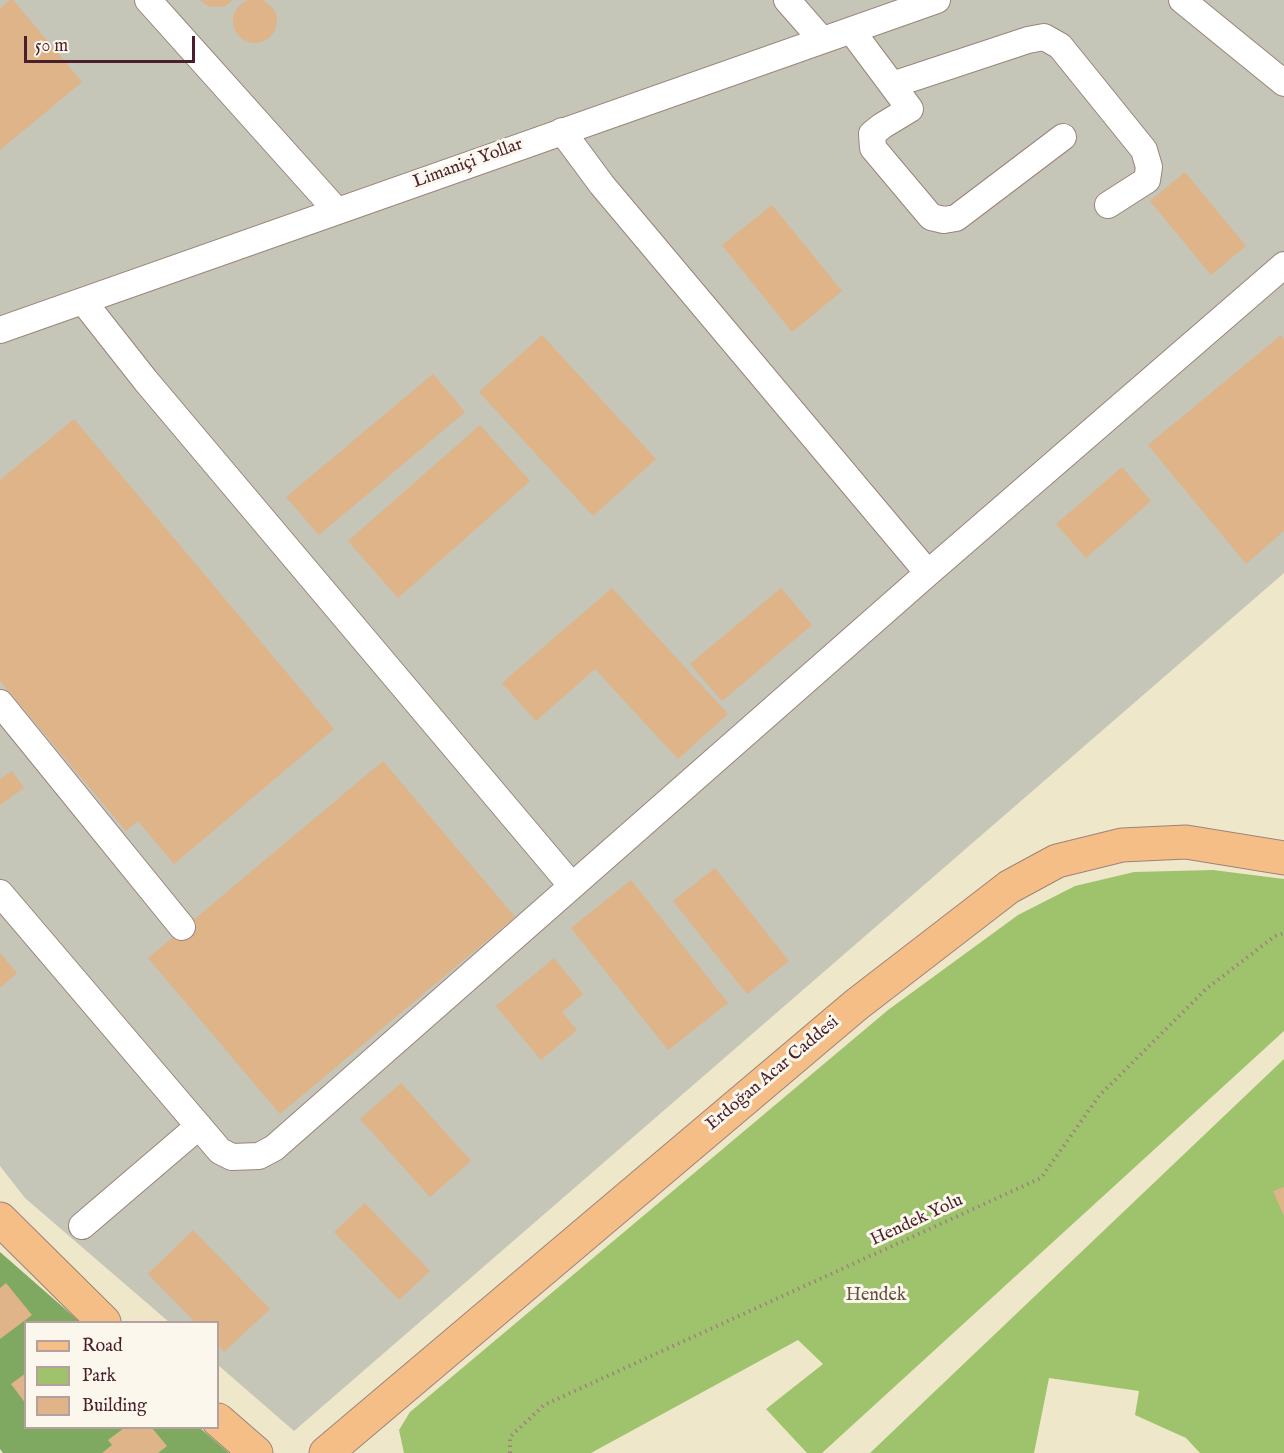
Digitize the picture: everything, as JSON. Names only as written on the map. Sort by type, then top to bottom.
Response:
[{"type":"main road","name":"Erdoğan Acar Caddesi","points":[[341,1448],[673,1157],[856,1005],[1009,887],[1057,861],[1122,845],[1186,842],[1284,858]]},
{"type":"main road","points":[[0,1219],[102,1321]]},
{"type":"main road","points":[[219,1421],[256,1453]]},
{"type":"street","points":[[148,0],[337,211]]},
{"type":"street","points":[[787,0],[822,40]]},
{"type":"street","name":"Limaniçi Yollar","points":[[0,330],[937,0]]},
{"type":"street","points":[[1182,0],[1284,83]]},
{"type":"street","points":[[851,30],[910,109],[873,134],[873,148],[931,217],[944,220],[956,218],[1063,137]]},
{"type":"street","points":[[892,86],[1028,40],[1044,37],[1060,46],[1144,150],[1149,167],[1147,180],[1108,206]]},
{"type":"street","points":[[561,131],[610,194],[928,573]]},
{"type":"street","points":[[0,892],[220,1151],[232,1156],[259,1156],[274,1148],[928,573],[1284,265]]},
{"type":"street","points":[[83,301],[146,381],[572,886]]},
{"type":"street","points":[[0,703],[182,927]]},
{"type":"street","points":[[82,1226],[199,1126]]},
{"type":"path","name":"Hendek Yolu","points":[[510,1453],[510,1437],[544,1405],[1041,1178],[1099,1096],[1206,989],[1275,936],[1284,933]]},
{"type":"shaded area","points":[[0,0],[1284,0],[1284,573],[294,1431],[219,1366],[219,1321],[168,1321],[25,1198],[0,1166]]},
{"type":"green space","name":"Hendek","points":[[1213,870],[1284,879],[1284,1031],[822,1453],[807,1453],[766,1409],[823,1364],[798,1340],[591,1453],[404,1453],[399,1430],[410,1412],[888,1010],[1018,915],[1075,886],[1134,872]]},
{"type":"green space","points":[[1284,1059],[1284,1453],[1200,1453],[1186,1438],[1135,1415],[1139,1391],[1049,1378],[1034,1453],[870,1453]]},
{"type":"green space","points":[[0,1252],[79,1321],[24,1321],[24,1429],[201,1429],[229,1453],[3,1453],[0,1449]]},
{"type":"building","points":[[255,-1],[264,0],[271,5],[276,12],[276,30],[271,37],[264,42],[255,43],[246,42],[239,37],[234,30],[233,21],[234,12],[239,5],[246,0]]},
{"type":"building","points":[[13,0],[82,82],[0,150],[0,8]]},
{"type":"building","points":[[199,0],[233,0],[225,6],[210,7]]},
{"type":"building","points":[[1185,172],[1246,246],[1211,275],[1150,201]]},
{"type":"building","points":[[772,205],[842,291],[792,332],[722,245]]},
{"type":"building","points":[[542,335],[656,459],[593,516],[479,392]]},
{"type":"building","points":[[1281,335],[1284,339],[1284,531],[1246,564],[1148,445]]},
{"type":"building","points":[[433,374],[465,412],[319,535],[286,497]]},
{"type":"building","points":[[74,419],[334,729],[174,864],[138,821],[126,831],[0,681],[0,480]]},
{"type":"building","points":[[480,425],[530,481],[398,598],[348,541]]},
{"type":"building","points":[[1122,467],[1151,501],[1086,558],[1056,524]]},
{"type":"building","points":[[612,588],[728,714],[678,759],[595,669],[536,721],[502,683]]},
{"type":"building","points":[[781,588],[812,625],[722,701],[690,664]]},
{"type":"building","points":[[383,761],[515,917],[280,1114],[148,958]]},
{"type":"building","points":[[12,771],[24,788],[0,805],[0,779]]},
{"type":"building","points":[[715,868],[789,961],[747,994],[673,901]]},
{"type":"building","points":[[631,880],[728,1003],[668,1050],[571,928]]},
{"type":"building","points":[[0,953],[17,973],[0,988]]},
{"type":"building","points":[[554,958],[583,994],[562,1012],[577,1030],[541,1060],[496,1006]]},
{"type":"building","points":[[401,1083],[471,1161],[430,1197],[360,1119]]},
{"type":"building","points":[[1284,1187],[1284,1216],[1273,1191]]},
{"type":"building","points":[[365,1203],[430,1271],[399,1300],[334,1232]]},
{"type":"building","points":[[193,1230],[270,1309],[224,1352],[219,1346],[219,1321],[194,1321],[148,1274]]},
{"type":"building","points":[[6,1283],[32,1315],[0,1339],[0,1288]]},
{"type":"building","points":[[24,1374],[24,1401],[11,1384]]},
{"type":"building","points":[[123,1429],[153,1429],[167,1446],[158,1453],[102,1453],[112,1445],[108,1440]]}]
